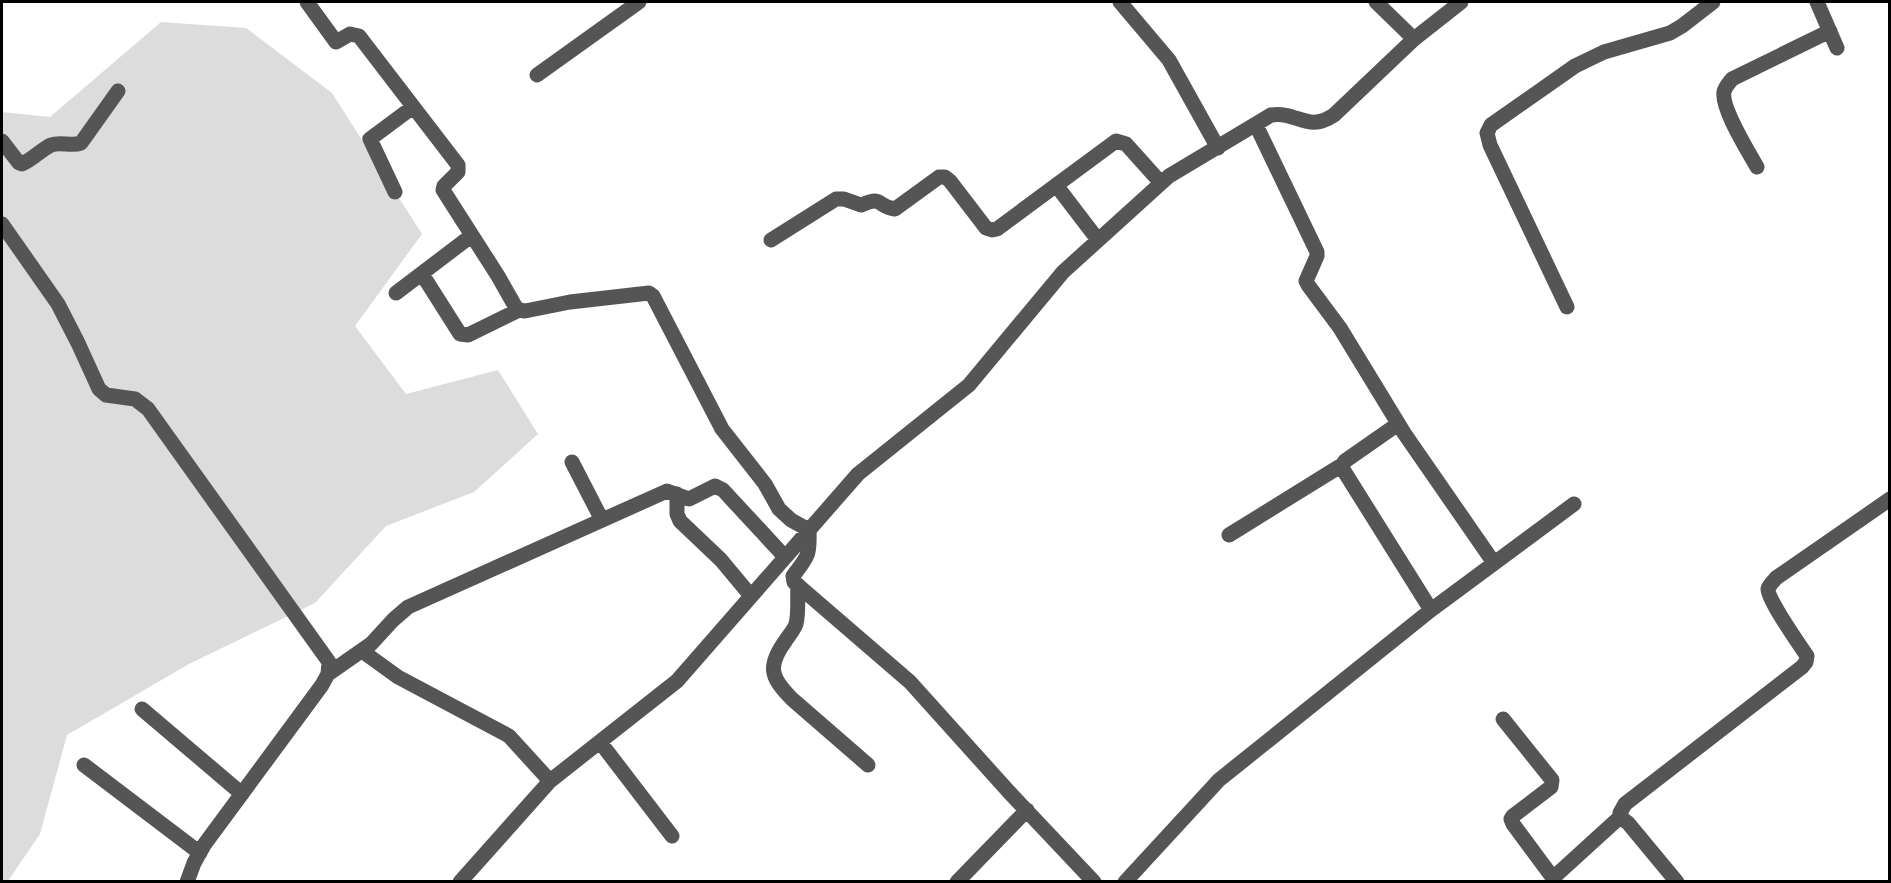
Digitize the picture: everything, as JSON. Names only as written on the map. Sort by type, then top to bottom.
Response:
[{"type":"street","points":[[307,2],[336,42],[350,34],[359,36],[458,165],[458,172],[443,190],[519,310]]},
{"type":"street","points":[[537,75],[639,2]]},
{"type":"street","points":[[1120,2],[1169,60],[1218,148]]},
{"type":"street","points":[[1376,2],[1414,39]]},
{"type":"street","points":[[460,882],[550,781],[677,681],[858,474],[969,385],[1063,272],[1161,183],[1271,115],[1278,114],[1318,124],[1325,121],[1414,39],[1461,2]]},
{"type":"street","points":[[1567,307],[1490,145],[1487,133],[1491,125],[1575,66],[1604,52],[1670,33],[1713,2]]},
{"type":"street","points":[[1817,2],[1837,48]]},
{"type":"street","points":[[1757,167],[1727,110],[1724,91],[1732,79],[1830,31]]},
{"type":"street","points":[[2,141],[22,164],[52,145],[81,143],[118,92]]},
{"type":"street","points":[[395,192],[370,139],[413,106]]},
{"type":"street","points":[[1256,125],[1317,252],[1306,281],[1308,285],[1340,328],[1398,424],[1494,563]]},
{"type":"street","points":[[771,240],[836,199],[844,199],[861,205],[872,199],[895,209],[939,177],[945,177],[950,181],[986,228],[997,229],[1116,141],[1126,144],[1161,183]]},
{"type":"street","points":[[1056,185],[1098,240]]},
{"type":"street","points":[[2,224],[58,304],[99,389],[106,395],[135,399],[148,409],[330,662],[328,674],[322,685],[200,853],[187,882]]},
{"type":"street","points":[[396,293],[471,236]]},
{"type":"street","points":[[422,273],[460,334],[464,335],[519,310],[649,293],[653,296],[722,429],[765,484],[779,509],[809,530]]},
{"type":"street","points":[[1229,535],[1342,465],[1398,424]]},
{"type":"street","points":[[572,462],[602,520]]},
{"type":"street","points":[[1342,465],[1431,610]]},
{"type":"street","points":[[328,674],[371,644],[408,607],[667,491],[689,499],[715,486],[719,487],[785,557]]},
{"type":"street","points":[[676,494],[677,514],[680,521],[721,560],[751,596]]},
{"type":"street","points":[[1503,719],[1552,780],[1551,787],[1511,819],[1553,880],[1620,817],[1625,804],[1802,667],[1807,656],[1767,593],[1768,588],[1776,578],[1890,499]]},
{"type":"street","points":[[1125,882],[1219,780],[1431,610],[1574,504]]},
{"type":"street","points":[[809,530],[810,551],[793,576],[794,582],[910,682],[1094,882]]},
{"type":"street","points":[[798,585],[796,623],[775,655],[775,678],[792,699],[868,765]]},
{"type":"street","points":[[362,651],[398,676],[508,736],[550,781]]},
{"type":"street","points":[[142,709],[242,794]]},
{"type":"street","points":[[600,742],[672,836]]},
{"type":"street","points":[[84,765],[200,853]]},
{"type":"street","points":[[957,882],[1027,810]]},
{"type":"street","points":[[1620,817],[1628,823],[1677,882]]},
{"type":"shaded area","points":[[161,22],[246,28],[332,93],[422,234],[355,326],[406,394],[498,370],[538,434],[474,492],[386,526],[315,603],[189,664],[67,735],[40,834],[8,881],[2,882],[2,112],[50,117]]}]
